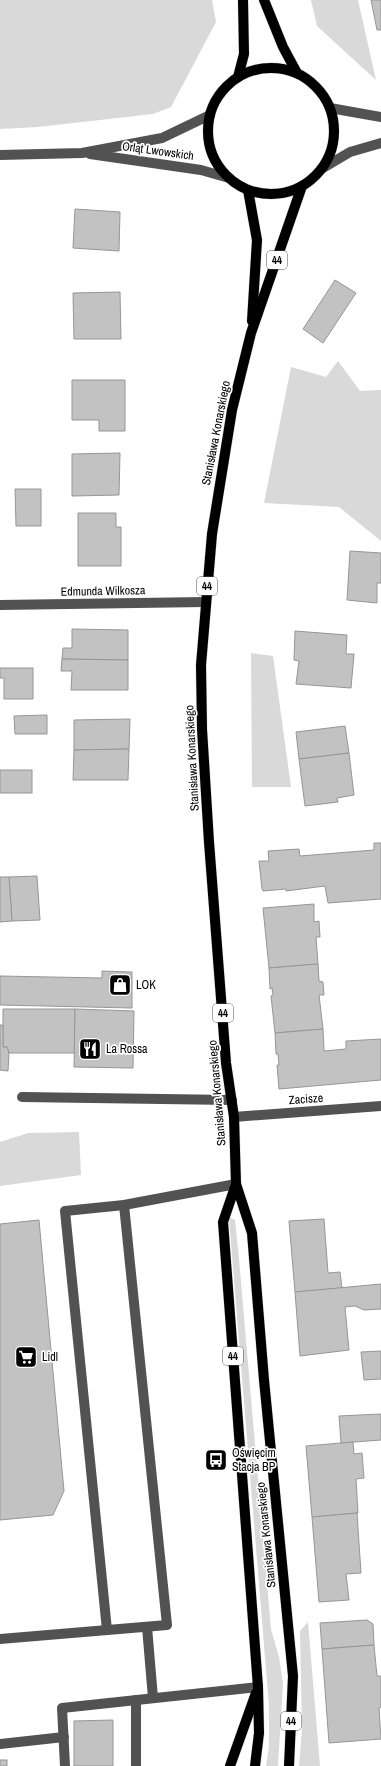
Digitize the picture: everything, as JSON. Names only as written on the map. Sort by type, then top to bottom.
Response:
[{"type":"main road","points":[[238,77],[244,54],[243,0]]},
{"type":"main road","name":"Stanisława Konarskiego","points":[[264,0],[283,47],[297,73]]},
{"type":"main road","name":"Stanisława Konarskiego","points":[[278,68],[297,73],[311,82],[322,94],[330,108],[334,128],[332,149],[323,168],[302,186],[284,193],[266,194],[248,190],[229,178],[218,165],[211,149],[208,132],[210,115],[219,96],[226,86],[238,77],[257,69],[278,68]]},
{"type":"main road","name":"Stanisława Konarskiego","points":[[289,1766],[293,1668],[263,1373],[252,1233],[236,1184],[234,1117],[226,1055],[202,729],[201,665],[205,602],[212,534],[232,410],[251,333],[283,242],[293,208],[302,186]]},
{"type":"main road","name":"Stanisława Konarskiego","points":[[248,190],[257,240],[251,333]]},
{"type":"main road","name":"Stanisława Konarskiego","points":[[236,1184],[223,1222],[258,1687],[259,1732],[255,1766]]},
{"type":"main road","points":[[230,1766],[258,1687]]},
{"type":"street","points":[[330,108],[381,117]]},
{"type":"street","name":"Orląt Lwowskich","points":[[82,153],[162,138],[210,115]]},
{"type":"street","points":[[323,168],[350,152],[381,143]]},
{"type":"street","name":"Orląt Lwowskich","points":[[0,154],[82,153],[201,170],[229,178]]},
{"type":"street","name":"Edmunda Wilkosza","points":[[0,605],[205,602]]},
{"type":"street","points":[[22,1097],[232,1100]]},
{"type":"street","name":"Zacisze","points":[[234,1117],[381,1106]]},
{"type":"street","points":[[107,1630],[65,1211],[124,1205],[236,1184]]},
{"type":"street","points":[[0,1639],[167,1625],[124,1205]]},
{"type":"street","points":[[147,1627],[153,1698]]},
{"type":"street","points":[[65,1766],[62,1708],[258,1687]]},
{"type":"street","points":[[136,1700],[136,1766]]},
{"type":"street","points":[[0,1744],[64,1737]]},
{"type":"shaded area","points":[[0,0],[212,0],[216,22],[171,107],[153,114],[38,127],[0,129]]},
{"type":"shaded area","points":[[311,0],[358,0],[376,80],[317,26]]},
{"type":"shaded area","points":[[338,361],[360,391],[381,390],[381,541],[339,507],[264,503],[291,367],[326,377]]},
{"type":"shaded area","points":[[251,653],[273,656],[291,787],[252,787]]},
{"type":"shaded area","points":[[79,1132],[81,1175],[0,1186],[0,1142],[28,1133]]},
{"type":"shaded area","points":[[231,1218],[235,1220],[239,1259],[271,1629],[279,1657],[283,1684],[278,1766],[266,1766],[269,1747],[269,1706],[229,1219]]},
{"type":"shaded area","points":[[308,1622],[320,1766],[299,1766],[302,1729],[300,1631]]},
{"type":"building","points":[[371,0],[381,0],[381,30],[377,30]]},
{"type":"building","points":[[75,209],[120,212],[119,251],[73,248]]},
{"type":"building","points":[[335,280],[356,293],[323,343],[303,329]]},
{"type":"building","points":[[120,292],[121,339],[74,339],[73,293]]},
{"type":"building","points":[[72,380],[125,380],[125,431],[99,431],[99,420],[72,420]]},
{"type":"building","points":[[120,453],[119,495],[72,496],[72,454]]},
{"type":"building","points":[[15,489],[41,489],[41,526],[16,526]]},
{"type":"building","points":[[78,513],[116,513],[116,527],[121,527],[121,566],[78,566]]},
{"type":"building","points":[[350,551],[381,553],[381,583],[377,583],[377,603],[347,600]]},
{"type":"building","points":[[72,629],[128,630],[128,660],[62,659],[63,648],[72,648]]},
{"type":"building","points":[[295,631],[347,635],[346,654],[354,654],[351,688],[296,684],[299,661],[294,660]]},
{"type":"building","points":[[62,659],[128,660],[128,690],[71,690],[72,671],[61,671]]},
{"type":"building","points":[[0,668],[33,668],[33,699],[4,699],[4,678],[0,678]]},
{"type":"building","points":[[47,715],[47,734],[15,734],[14,716]]},
{"type":"building","points":[[130,719],[129,749],[74,750],[74,720]]},
{"type":"building","points":[[345,726],[349,753],[299,759],[296,732]]},
{"type":"building","points":[[129,749],[128,780],[73,780],[74,750]]},
{"type":"building","points":[[349,753],[354,795],[337,798],[338,802],[305,806],[299,759]]},
{"type":"building","points":[[0,770],[32,770],[32,793],[0,793]]},
{"type":"building","points":[[374,843],[381,843],[381,899],[328,903],[325,886],[286,891],[286,889],[263,891],[262,889],[259,861],[269,861],[268,851],[299,849],[300,856],[374,850]]},
{"type":"building","points":[[37,876],[40,920],[12,921],[9,877]]},
{"type":"building","points":[[0,877],[9,877],[12,921],[0,922]]},
{"type":"building","points":[[314,904],[314,922],[319,921],[320,937],[316,937],[318,964],[269,968],[263,908]]},
{"type":"building","points":[[318,964],[319,981],[323,982],[324,995],[319,995],[323,1029],[275,1033],[271,996],[273,995],[272,988],[270,989],[269,968]]},
{"type":"building","points":[[102,971],[132,972],[132,1008],[0,1005],[0,976],[102,978]]},
{"type":"building","points":[[3,1009],[75,1009],[75,1053],[9,1053],[7,1047],[3,1047]]},
{"type":"building","points":[[75,1009],[134,1011],[133,1068],[74,1067]]},
{"type":"building","points":[[0,1025],[3,1025],[3,1047],[7,1047],[9,1053],[8,1071],[0,1070]]},
{"type":"building","points":[[323,1029],[324,1051],[346,1049],[346,1041],[381,1039],[381,1080],[279,1089],[277,1065],[279,1065],[278,1054],[276,1054],[275,1033]]},
{"type":"building","points":[[324,1219],[328,1273],[340,1272],[342,1288],[295,1292],[289,1221]]},
{"type":"building","name":"Lidl","points":[[39,1220],[64,1491],[53,1515],[0,1520],[0,1224]]},
{"type":"building","points":[[381,1284],[381,1309],[364,1310],[355,1306],[345,1307],[349,1350],[300,1356],[295,1292]]},
{"type":"building","points":[[381,1351],[381,1379],[364,1380],[361,1352]]},
{"type":"building","points":[[381,1414],[381,1440],[341,1443],[339,1416]]},
{"type":"building","points":[[353,1442],[354,1454],[362,1453],[364,1478],[356,1479],[358,1513],[312,1517],[306,1446]]},
{"type":"building","points":[[357,1513],[361,1573],[346,1574],[349,1600],[319,1602],[312,1517]]},
{"type":"building","points":[[367,1620],[373,1624],[374,1645],[322,1649],[320,1623]]},
{"type":"building","points":[[374,1645],[377,1676],[381,1676],[381,1707],[379,1708],[381,1739],[329,1743],[322,1649]]},
{"type":"building","points":[[113,1720],[113,1766],[74,1766],[74,1721]]},
{"type":"building","points":[[0,1760],[7,1760],[7,1766],[0,1766]]},
{"type":"place","name":"LOK","points":[[120,985]]},
{"type":"place","name":"La Rossa","points":[[90,1049]]},
{"type":"place","name":"Lidl","points":[[26,1357]]},
{"type":"place","name":"Oświęcim Stacja BP","points":[[216,1460]]}]
